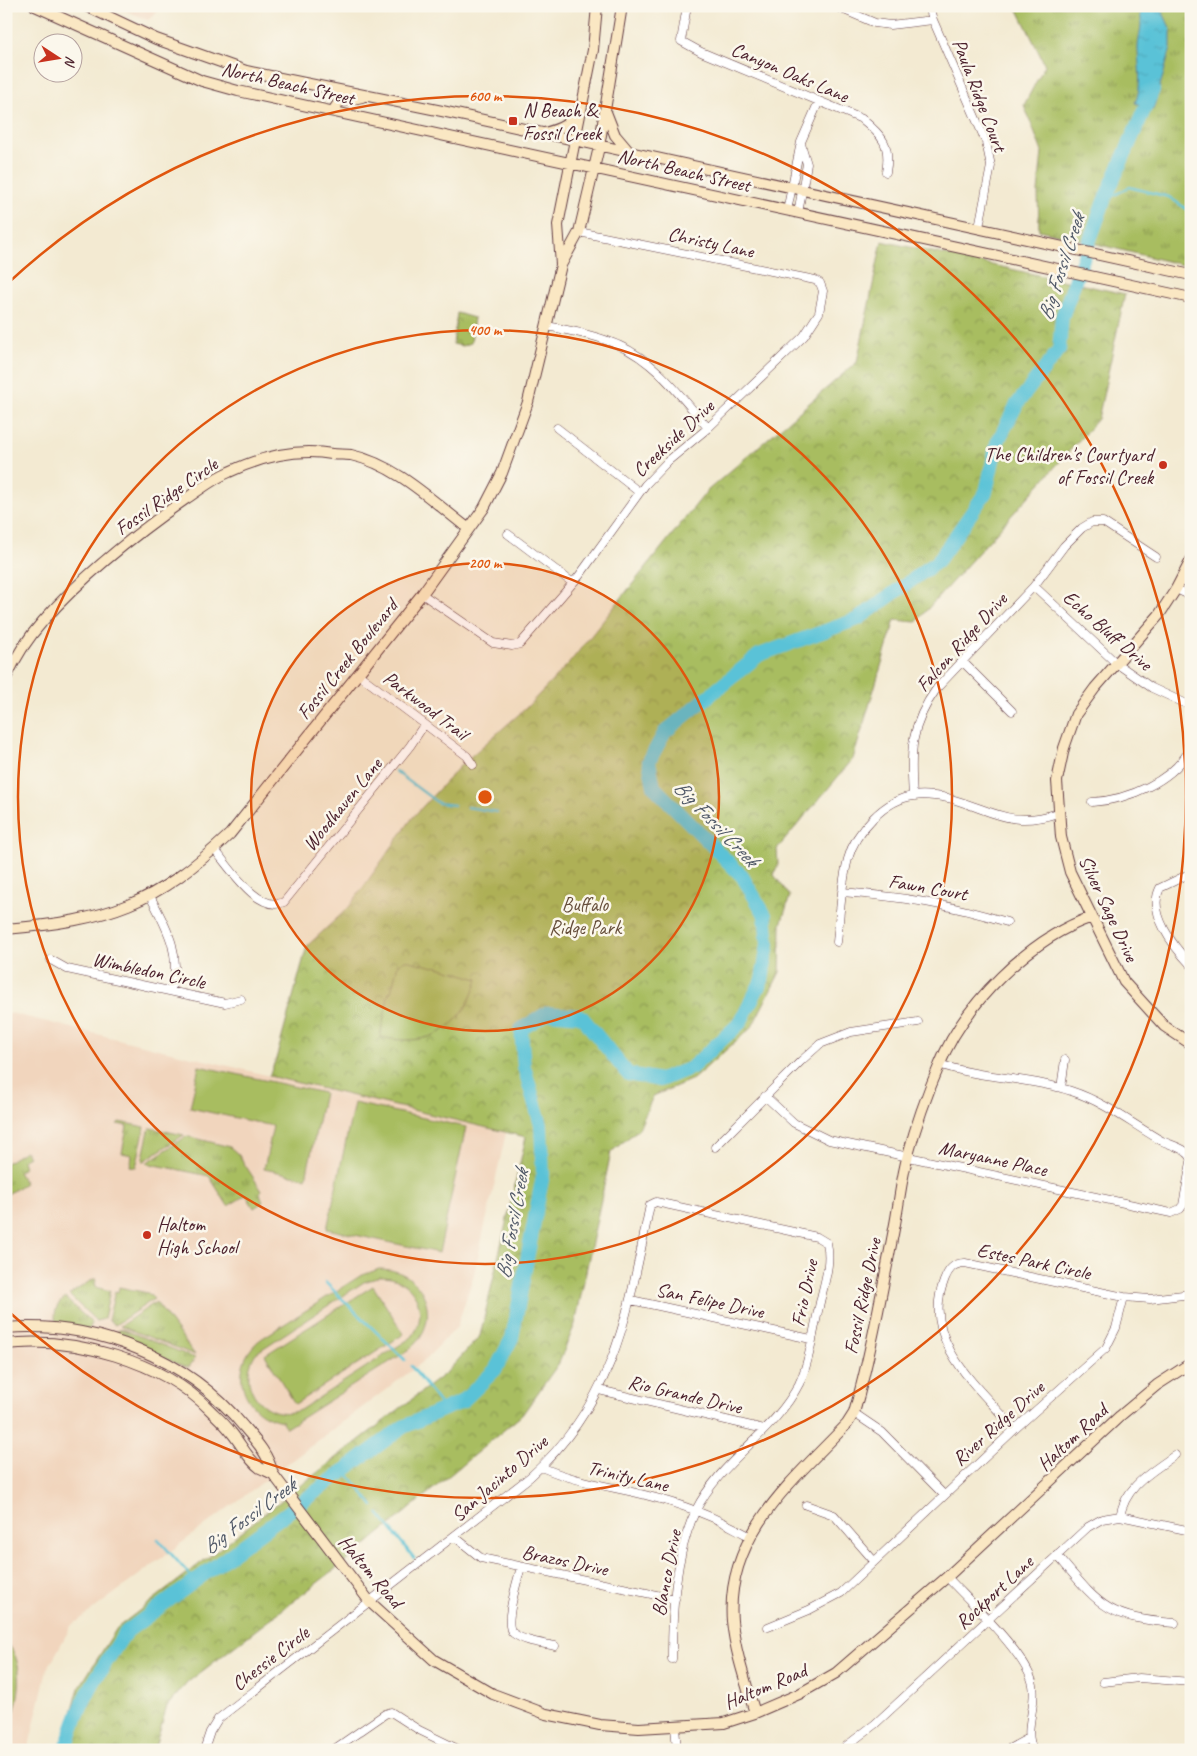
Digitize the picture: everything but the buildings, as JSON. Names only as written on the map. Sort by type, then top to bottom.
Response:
[{"type":"main road","name":"North Beach Street","points":[[35,6],[202,80],[238,91],[1191,298]]},
{"type":"main road","name":"North Beach Street","points":[[86,6],[156,39],[246,71],[1191,274]]},
{"type":"main road","name":"Fossil Creek Boulevard","points":[[561,265],[558,225],[593,50],[597,6]]},
{"type":"main road","name":"Fossil Creek Boulevard","points":[[6,929],[44,926],[98,916],[123,909],[150,896],[182,876],[214,849],[230,834],[422,594],[484,508],[515,442],[528,402],[561,265],[579,232],[595,168],[606,111],[622,6]]},
{"type":"main road","points":[[333,111],[339,102],[365,96]]},
{"type":"main road","points":[[542,134],[565,127],[575,118],[582,106]]},
{"type":"main road","points":[[606,111],[615,134],[631,154]]},
{"type":"main road","name":"Fossil Ridge Circle","points":[[6,678],[13,663],[43,620],[101,566],[164,514],[205,486],[228,472],[260,460],[288,453],[323,451],[350,455],[375,463],[417,487],[469,529]]},
{"type":"main road","name":"Silver Sage Drive","points":[[1191,560],[1176,588],[1138,641],[1116,663],[1087,698],[1070,728],[1057,781],[1058,813],[1063,849],[1070,872],[1124,982],[1164,1026],[1191,1044]]},
{"type":"main road","name":"Fossil Ridge Drive","points":[[755,1713],[734,1634],[732,1602],[737,1572],[749,1536],[773,1502],[847,1424],[854,1414],[881,1296],[908,1156],[939,1064],[955,1036],[975,1008],[1017,960],[1065,928],[1092,917]]},
{"type":"main road","name":"Haltom Road","points":[[6,1328],[46,1328],[75,1331],[135,1347],[193,1379],[219,1399],[238,1419],[269,1458],[273,1474],[370,1602],[434,1660],[508,1701],[546,1714],[600,1725],[639,1728],[724,1723],[755,1713],[799,1694],[836,1673],[947,1577],[1120,1416],[1157,1385],[1191,1363]]},
{"type":"main road","points":[[44,1344],[46,1328]]},
{"type":"main road","name":"Haltom Road","points":[[6,1344],[74,1346],[109,1353],[148,1369],[188,1392],[208,1408],[230,1429],[258,1467],[273,1474]]},
{"type":"main road","points":[[188,1392],[193,1379]]},
{"type":"street","name":"Canyon Oaks Lane","points":[[687,6],[680,41],[701,52],[862,119],[880,133],[889,155],[886,172]]},
{"type":"street","points":[[835,6],[875,23],[890,25],[933,20]]},
{"type":"street","name":"Paula Ridge Court","points":[[929,6],[933,20],[988,150],[991,166],[979,227]]},
{"type":"street","points":[[787,211],[801,142],[819,101]]},
{"type":"street","points":[[798,214],[807,164],[801,142]]},
{"type":"street","name":"Christy Lane","points":[[579,232],[815,280],[820,283],[823,298]]},
{"type":"street","name":"Creekside Drive","points":[[422,594],[499,645],[520,644],[573,583],[638,492],[668,461],[708,428],[804,336],[818,313],[823,298]]},
{"type":"street","points":[[547,326],[605,340],[642,358],[708,428]]},
{"type":"street","points":[[556,428],[638,492]]},
{"type":"street","name":"Falcon Ridge Drive","points":[[912,796],[910,761],[912,742],[918,719],[937,688],[1034,586],[1064,546],[1082,528],[1092,522],[1111,526],[1156,558]]},
{"type":"street","points":[[508,534],[573,583]]},
{"type":"street","name":"Echo Bluff Drive","points":[[1034,586],[1116,663],[1152,688],[1191,706]]},
{"type":"street","points":[[1176,588],[1191,596]]},
{"type":"street","points":[[962,661],[1012,711]]},
{"type":"street","name":"Parkwood Trail","points":[[358,674],[466,756],[473,765]]},
{"type":"street","name":"Woodhaven Lane","points":[[214,849],[256,898],[271,904],[284,902],[410,746],[424,725]]},
{"type":"street","points":[[1092,802],[1105,801],[1144,788],[1179,765],[1191,747]]},
{"type":"street","points":[[837,942],[842,892],[848,859],[860,835],[879,814],[896,802],[912,796],[947,798],[1009,819],[1037,819],[1058,813]]},
{"type":"street","points":[[1191,872],[1160,888],[1156,905],[1166,930],[1191,965]]},
{"type":"street","name":"Fawn Court","points":[[842,892],[901,896],[932,902],[1007,922]]},
{"type":"street","points":[[150,896],[173,945],[176,965],[170,991]]},
{"type":"street","name":"Wimbledon Circle","points":[[51,960],[67,970],[225,1003],[242,999]]},
{"type":"street","points":[[715,1146],[801,1061],[830,1039],[851,1032],[918,1022]]},
{"type":"street","points":[[1061,1088],[1065,1060]]},
{"type":"street","name":"Maryanne Place","points":[[765,1096],[794,1123],[815,1135],[868,1149],[1171,1213],[1180,1209],[1191,1160],[1188,1152],[1163,1141],[1086,1096],[1061,1088],[984,1076],[939,1064]]},
{"type":"street","name":"Frio Drive","points":[[650,1205],[656,1202],[677,1205],[810,1235],[827,1243],[829,1252],[827,1270],[803,1373],[798,1385],[780,1412],[764,1429]]},
{"type":"street","name":"San Jacinto Drive","points":[[370,1602],[541,1468],[562,1445],[599,1390],[620,1339],[631,1300],[650,1205]]},
{"type":"street","name":"Estes Park Circle","points":[[1015,1429],[957,1364],[945,1341],[941,1330],[939,1306],[942,1286],[952,1266],[965,1263],[1124,1297],[1150,1299],[1191,1294]]},
{"type":"street","name":"River Ridge Drive","points":[[768,1627],[826,1602],[840,1593],[1015,1429],[1106,1348],[1116,1328],[1124,1297]]},
{"type":"street","name":"San Felipe Drive","points":[[631,1300],[811,1339]]},
{"type":"street","name":"Rio Grande Drive","points":[[599,1390],[764,1429]]},
{"type":"street","points":[[854,1414],[868,1420],[882,1432],[944,1495]]},
{"type":"street","name":"Blanco Drive","points":[[672,1659],[672,1627],[682,1550],[696,1510],[713,1482],[764,1429]]},
{"type":"street","points":[[1120,1516],[1123,1501],[1130,1492],[1175,1455]]},
{"type":"street","name":"Trinity Lane","points":[[541,1468],[574,1480],[645,1495],[696,1510],[749,1536]]},
{"type":"street","points":[[806,1506],[834,1515],[874,1561]]},
{"type":"street","name":"Rockport Lane","points":[[841,1750],[875,1724],[1088,1527],[1102,1519],[1120,1516],[1191,1531]]},
{"type":"street","name":"Brazos Drive","points":[[455,1537],[481,1558],[675,1599]]},
{"type":"street","points":[[1057,1556],[1099,1603],[1128,1618],[1175,1623]]},
{"type":"street","points":[[521,1567],[510,1610],[510,1629],[512,1633],[531,1641],[555,1646]]},
{"type":"street","points":[[947,1577],[1023,1661],[1030,1675],[1034,1692],[1029,1738],[1033,1750]]},
{"type":"street","name":"Chessie Circle","points":[[204,1750],[210,1732],[218,1719],[370,1602]]},
{"type":"street","points":[[1103,1682],[1139,1678],[1191,1682]]},
{"type":"street","points":[[333,1750],[384,1714],[391,1712],[419,1730],[460,1750]]},
{"type":"street","points":[[675,1726],[677,1750]]},
{"type":"street","points":[[1007,1750],[1029,1738]]},
{"type":"shaded area","points":[[115,6],[164,6],[148,20]]},
{"type":"shaded area","points":[[6,1012],[506,1133],[474,1274],[457,1327],[424,1361],[71,1626],[47,1670],[28,1750],[6,1750]]},
{"type":"green space","points":[[1016,6],[1191,6],[1191,267],[1039,230],[1038,192],[1042,152],[1024,105],[1045,65]]},
{"type":"green space","name":"Buffalo Ridge Park","points":[[882,241],[1125,294],[1098,419],[916,622],[895,620],[853,759],[777,849],[778,865],[774,875],[790,896],[781,924],[780,972],[752,1027],[693,1079],[653,1096],[639,1129],[611,1152],[575,1324],[559,1363],[522,1415],[355,1554],[188,1682],[167,1706],[154,1750],[61,1750],[79,1688],[117,1628],[447,1372],[480,1336],[526,1137],[269,1076],[276,1059],[307,946],[349,907],[413,817],[461,765],[526,708],[570,662],[707,491],[857,362]]},
{"type":"green space","points":[[457,313],[474,318],[471,343],[462,346],[453,344]]},
{"type":"green space","points":[[405,960],[435,966],[478,979],[463,1011],[443,1031],[430,1037],[415,1040],[380,1037],[389,992],[391,992],[398,964]]},
{"type":"green space","points":[[199,1066],[324,1093],[306,1178],[264,1169],[273,1126],[190,1108]]},
{"type":"green space","points":[[354,1103],[466,1127],[439,1253],[327,1229]]},
{"type":"green space","points":[[119,1122],[145,1127],[136,1167],[130,1166],[132,1155],[122,1153],[127,1126],[117,1124]]},
{"type":"green space","points":[[151,1128],[184,1135],[142,1162],[149,1130]]},
{"type":"green space","points":[[187,1136],[230,1147],[238,1154],[262,1191],[260,1193],[263,1202],[254,1208],[246,1195],[228,1206],[209,1176],[146,1163]]},
{"type":"green space","points":[[25,1151],[29,1156],[22,1160],[24,1168],[18,1172],[25,1183],[6,1195],[6,1163]]},
{"type":"green space","points":[[379,1269],[396,1271],[409,1278],[419,1288],[425,1300],[427,1313],[425,1326],[419,1339],[407,1351],[286,1428],[283,1421],[268,1417],[248,1399],[243,1388],[244,1362],[250,1350],[261,1339],[360,1276]],"holes":[[[380,1277],[392,1278],[402,1282],[416,1296],[420,1316],[412,1337],[300,1410],[287,1413],[275,1411],[264,1406],[256,1398],[251,1388],[249,1377],[250,1365],[256,1353],[364,1282]]]},
{"type":"green space","points":[[93,1279],[96,1279],[95,1287],[110,1291],[104,1319],[96,1321],[69,1295]]},
{"type":"green space","points":[[373,1286],[404,1334],[295,1404],[265,1355]]},
{"type":"green space","points":[[119,1287],[148,1293],[154,1299],[115,1325],[108,1320],[115,1291],[118,1292]]},
{"type":"green space","points":[[65,1298],[92,1323],[89,1330],[56,1323],[56,1309]]},
{"type":"green space","points":[[156,1302],[195,1355],[120,1326]]},
{"type":"green space","points":[[122,1329],[195,1358],[189,1367],[184,1367],[117,1337],[117,1331]]},
{"type":"green space","points":[[6,1642],[13,1651],[17,1662],[19,1687],[14,1712],[6,1734]]},
{"type":"water","points":[[1137,6],[1160,6],[1171,30],[1171,48],[1153,110],[1135,103],[1139,84],[1138,46],[1141,23],[1140,12]]},
{"type":"waterway","name":"Big Fossil Creek","points":[[66,1750],[76,1718],[90,1688],[126,1632],[403,1427],[463,1401],[495,1370],[512,1338],[543,1175],[541,1125],[524,1067],[521,1029],[547,1013],[581,1016],[628,1074],[660,1080],[691,1068],[740,1023],[762,980],[768,944],[765,915],[742,876],[654,787],[649,761],[665,732],[759,655],[858,619],[938,561],[986,492],[997,443],[1017,404],[1059,350],[1062,317],[1104,201],[1153,90]]},
{"type":"waterway","points":[[1104,201],[1129,187],[1169,197],[1191,212]]},
{"type":"waterway","points":[[395,771],[438,803],[454,805]]},
{"type":"waterway","points":[[467,807],[497,812]]},
{"type":"waterway","points":[[325,1282],[405,1360]]},
{"type":"waterway","points":[[411,1366],[444,1409]]},
{"type":"waterway","points":[[345,1470],[373,1506]]},
{"type":"waterway","points":[[378,1513],[414,1558]]},
{"type":"waterway","points":[[158,1539],[195,1581]]},
{"type":"place","name":"N Beach & Fossil Creek","points":[[513,121]]},
{"type":"place","name":"The Children's Courtyard of Fossil Creek","points":[[1163,465]]},
{"type":"place","name":"Haltom High School","points":[[147,1235]]}]
